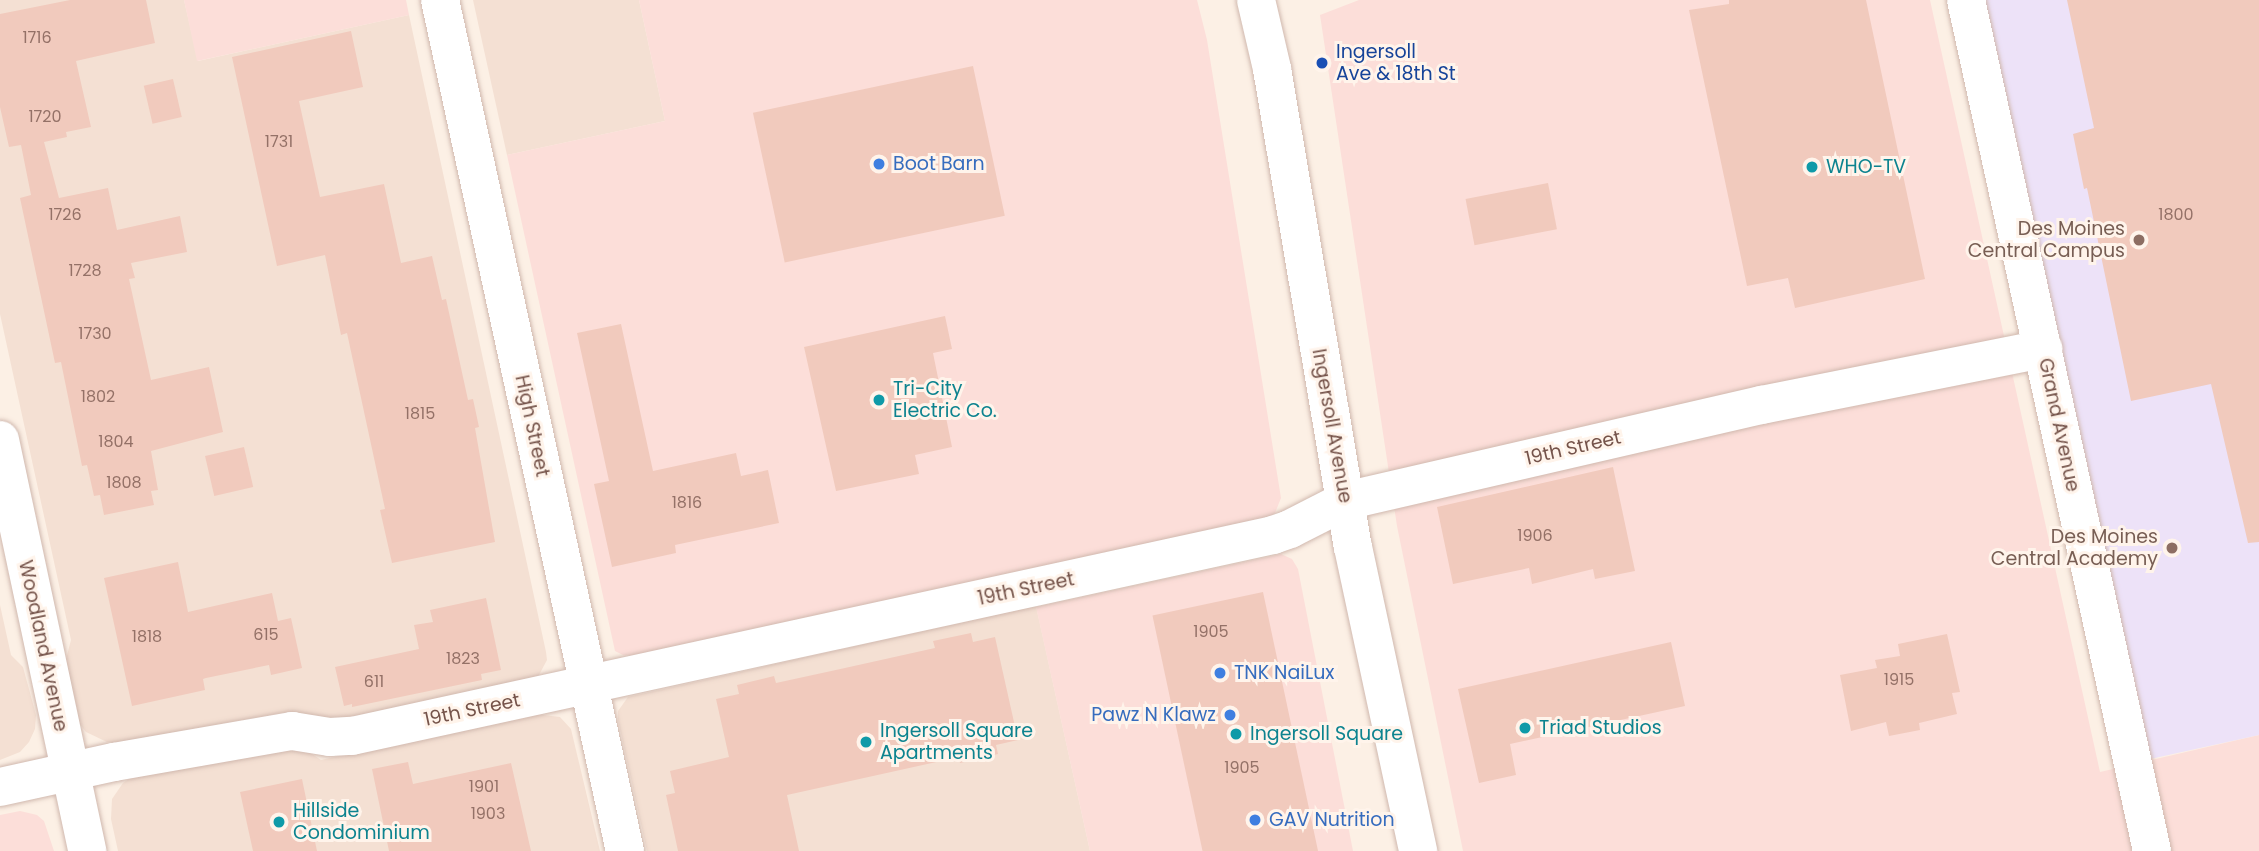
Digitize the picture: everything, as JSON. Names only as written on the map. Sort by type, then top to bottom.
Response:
[{"type":"street","name":"High Street","points":[[440,0],[625,851]]},
{"type":"street","name":"Ingersoll Avenue","points":[[1256,0],[1272,69],[1345,501],[1418,851]]},
{"type":"street","name":"Grand Avenue","points":[[1966,0],[2152,851]]},
{"type":"street","name":"19th Street","points":[[0,787],[69,771],[292,731],[330,737],[352,736],[1273,535],[1345,501],[1762,405],[2043,349]]},
{"type":"street","name":"Woodland Avenue","points":[[0,440],[87,851]]},
{"type":"shaded area","points":[[0,0],[184,0],[198,61],[409,15],[546,652],[547,660],[539,675],[532,679],[341,721],[287,712],[119,742],[107,742],[86,732],[78,722],[65,663],[71,640],[0,314]]},
{"type":"shaded area","points":[[184,0],[406,0],[409,15],[197,61]]},
{"type":"shaded area","points":[[473,0],[639,0],[665,121],[507,155]]},
{"type":"shaded area","points":[[639,0],[1197,0],[1207,40],[1281,498],[1275,513],[1270,518],[638,656],[623,655],[615,651],[507,155],[665,121]]},
{"type":"shaded area","points":[[1359,0],[1930,0],[2100,772],[2259,735],[2259,851],[1463,851],[1397,526],[1320,15]]},
{"type":"shaded area","name":"Des Moines Central Campus","points":[[1966,0],[2259,0],[2259,735],[2132,763]]},
{"type":"shaded area","points":[[1281,554],[1292,559],[1298,569],[1353,851],[1090,851],[1036,607]]},
{"type":"shaded area","points":[[0,605],[11,655],[23,667],[36,715],[35,729],[29,742],[20,752],[0,760]]},
{"type":"shaded area","points":[[1036,606],[1090,851],[647,851],[618,720],[618,711],[628,697]]},
{"type":"shaded area","points":[[535,714],[560,717],[571,729],[600,851],[118,851],[111,819],[112,799],[123,783],[132,777],[295,748],[309,752],[321,760]]},
{"type":"shaded area","points":[[20,811],[37,815],[44,821],[54,851],[0,851],[0,815]]},
{"type":"building","points":[[70,0],[146,0],[155,43],[76,61],[91,127],[66,132],[67,137],[44,142],[59,198],[108,188],[117,230],[180,216],[187,252],[131,263],[135,278],[129,279],[151,380],[209,367],[223,432],[151,451],[158,490],[151,491],[154,505],[104,515],[100,495],[94,496],[87,465],[82,466],[61,362],[55,363],[20,198],[31,195],[21,145],[9,147],[0,107],[0,14]]},
{"type":"building","name":"WHO-TV","points":[[1729,0],[1866,0],[1925,279],[1795,308],[1788,278],[1747,286],[1689,10],[1729,4]]},
{"type":"building","name":"Des Moines Central Campus","points":[[2067,0],[2259,0],[2259,542],[2248,543],[2211,384],[2131,401],[2087,188],[2084,189],[2073,134],[2094,128]]},
{"type":"building","points":[[351,31],[363,87],[299,101],[320,197],[384,184],[401,263],[432,256],[442,300],[446,299],[468,400],[473,399],[479,427],[475,428],[495,542],[392,563],[380,510],[385,509],[347,333],[341,335],[325,255],[277,266],[232,57]]},
{"type":"building","name":"Boot Barn","points":[[973,66],[1005,216],[785,262],[753,113]]},
{"type":"building","points":[[173,79],[182,117],[153,124],[144,86]]},
{"type":"building","points":[[1548,183],[1557,229],[1475,245],[1466,199]]},
{"type":"building","name":"Tri-City Electric Co.","points":[[945,316],[952,349],[933,353],[952,447],[915,455],[919,474],[836,491],[804,347]]},
{"type":"building","points":[[621,324],[653,471],[736,453],[741,476],[768,470],[779,523],[675,545],[676,553],[612,567],[594,484],[609,481],[577,333]]},
{"type":"building","points":[[244,447],[253,487],[214,496],[205,456]]},
{"type":"building","points":[[1613,467],[1635,571],[1595,579],[1593,569],[1532,584],[1529,568],[1453,584],[1437,507]]},
{"type":"building","points":[[178,562],[188,612],[272,593],[278,621],[291,618],[302,668],[271,675],[269,665],[206,678],[203,679],[205,690],[132,706],[104,578]]},
{"type":"building","name":"Ingersoll Square","points":[[1263,592],[1318,851],[1203,851],[1152,615]]},
{"type":"building","points":[[486,598],[501,670],[481,674],[482,680],[352,707],[352,704],[344,706],[335,667],[419,649],[414,625],[433,622],[430,610]]},
{"type":"building","name":"Ingersoll Square Apartments","points":[[971,633],[973,642],[995,637],[1018,740],[996,745],[998,754],[960,763],[959,757],[787,795],[799,851],[678,851],[666,795],[675,793],[670,771],[729,757],[716,699],[739,694],[737,685],[774,676],[776,683],[935,648],[933,641]]},
{"type":"building","points":[[1947,634],[1960,692],[1952,693],[1957,714],[1919,723],[1920,730],[1889,736],[1886,722],[1851,731],[1840,675],[1877,668],[1875,660],[1900,656],[1898,644]]},
{"type":"building","name":"Triad Studios","points":[[1671,642],[1685,706],[1510,744],[1516,775],[1479,783],[1458,689]]},
{"type":"building","points":[[408,762],[413,784],[511,763],[531,851],[389,851],[372,769]]},
{"type":"building","name":"Hillside Condominium","points":[[302,779],[317,851],[253,851],[240,792]]},
{"type":"place","name":"Ingersoll Ave & 18th St","points":[[1322,63]]},
{"type":"place","name":"Boot Barn","points":[[879,164]]},
{"type":"place","name":"WHO-TV","points":[[1812,167]]},
{"type":"place","name":"Des Moines Central Campus","points":[[2139,240]]},
{"type":"place","name":"Tri-City Electric Co.","points":[[879,400]]},
{"type":"place","name":"Des Moines Central Academy","points":[[2172,548]]},
{"type":"place","name":"TNK NaiLux","points":[[1220,673]]},
{"type":"place","name":"Pawz N Klawz","points":[[1230,715]]},
{"type":"place","name":"Triad Studios","points":[[1525,728]]},
{"type":"place","name":"Ingersoll Square","points":[[1236,734]]},
{"type":"place","name":"Ingersoll Square Apartments","points":[[866,742]]},
{"type":"place","name":"GAV Nutrition","points":[[1255,820]]},
{"type":"place","name":"Hillside Condominium","points":[[279,822]]}]
